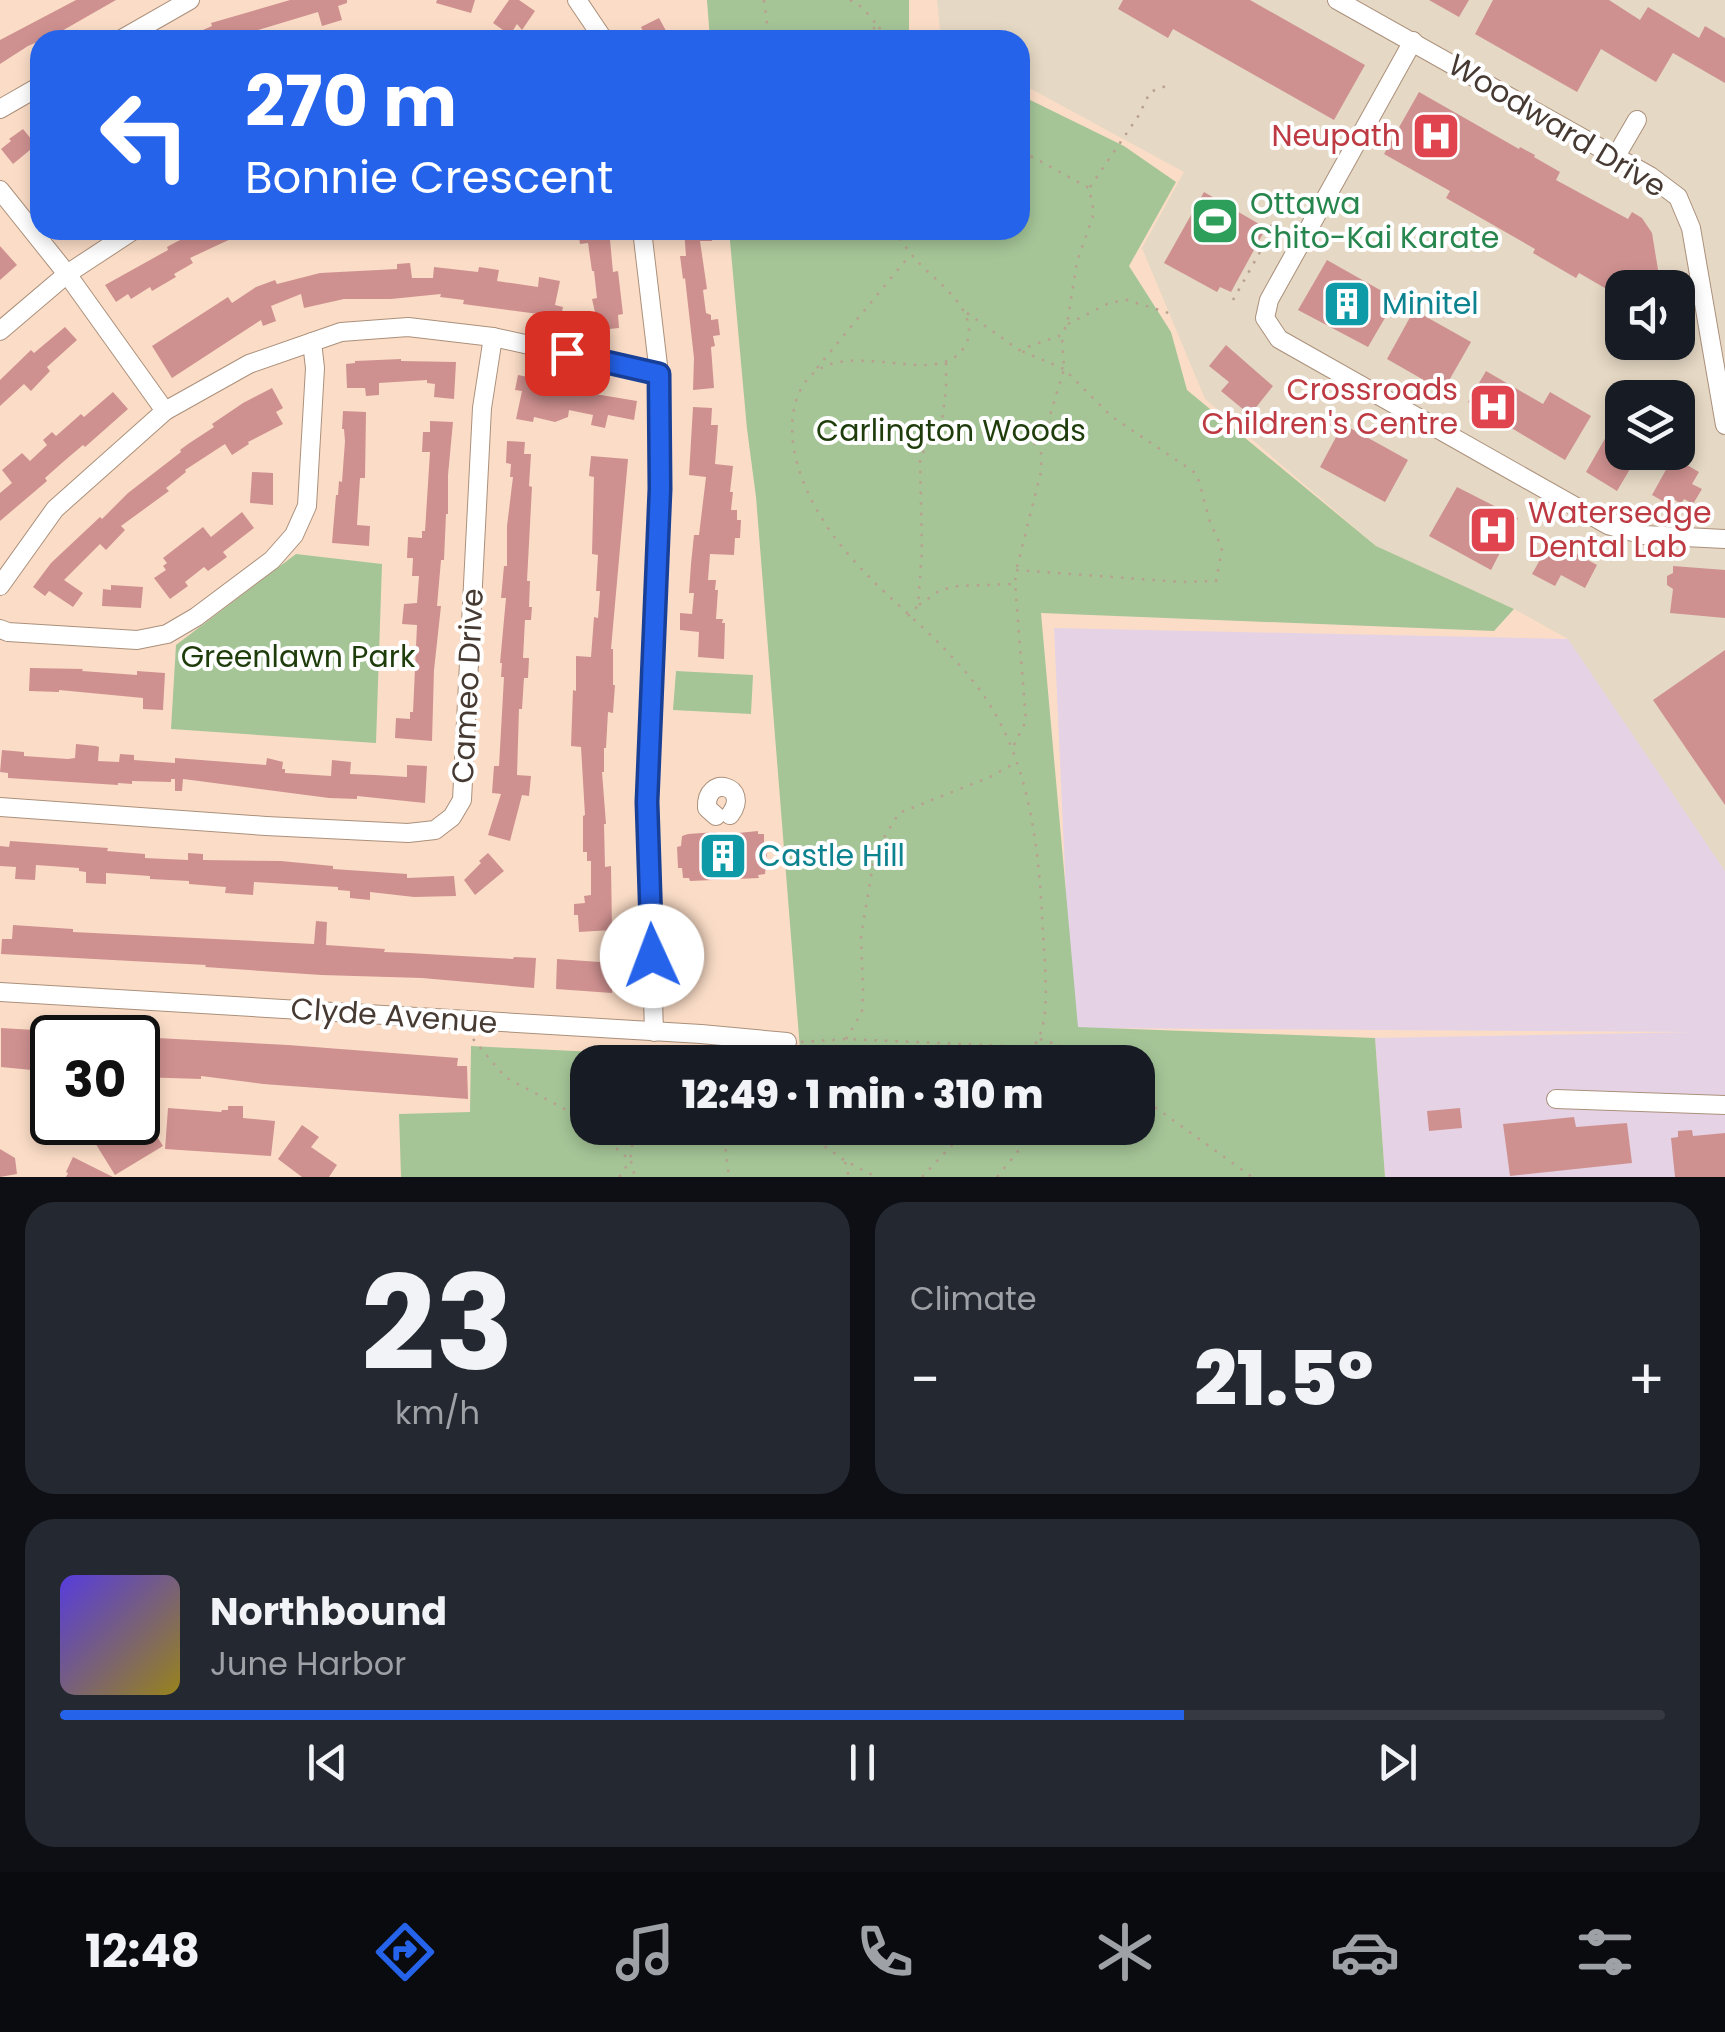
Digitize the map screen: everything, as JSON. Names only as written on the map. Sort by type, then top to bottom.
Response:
[{"type":"street","points":[[138,30],[190,0]]},
{"type":"street","points":[[577,0],[597,30]]},
{"type":"street","name":"Woodward Drive","points":[[1337,0],[1616,156],[1678,197],[1691,228],[1725,425]]},
{"type":"street","points":[[1413,41],[1269,300],[1265,318],[1278,339],[1608,525],[1644,536],[1725,539]]},
{"type":"street","points":[[0,109],[30,92]]},
{"type":"street","points":[[1616,156],[1636,120]]},
{"type":"street","points":[[0,190],[30,228]]},
{"type":"street","points":[[40,240],[166,412]]},
{"type":"street","points":[[0,332],[67,274],[119,240]]},
{"type":"street","points":[[643,240],[659,374],[660,489],[647,802],[654,1032]]},
{"type":"street","points":[[0,586],[55,509],[166,412],[249,364],[341,332],[408,326],[493,337],[659,374]]},
{"type":"street","name":"Cameo Drive","points":[[0,808],[408,832],[434,830],[452,817],[462,800],[482,408],[493,337]]},
{"type":"street","points":[[0,629],[137,640],[166,634],[196,617],[272,560],[294,536],[306,506],[315,368],[312,342]]},
{"type":"street","name":"Clyde Avenue","points":[[0,992],[787,1042]]},
{"type":"street","points":[[1556,1099],[1725,1105]]},
{"type":"path","points":[[764,0],[768,30]]},
{"type":"path","points":[[850,0],[880,30]]},
{"type":"path","points":[[870,30],[878,26]]},
{"type":"path","points":[[1012,748],[1026,720],[1016,570],[1041,472],[1041,446],[1064,370],[1062,335],[1077,262],[1094,213],[1089,188],[1139,116],[1150,92],[1171,84]]},
{"type":"path","points":[[1030,155],[1089,188]]},
{"type":"path","points":[[1232,300],[1273,229],[1262,210]]},
{"type":"path","points":[[816,369],[849,361],[936,363],[960,352],[970,328],[963,310],[900,240]]},
{"type":"path","points":[[911,254],[804,383],[795,400],[793,444],[812,503],[833,534],[860,569],[975,683],[993,708],[1012,748],[1034,838],[1041,898],[1044,1016],[1035,1045]]},
{"type":"path","points":[[1067,324],[1109,303],[1127,300],[1172,314]]},
{"type":"path","points":[[963,310],[1019,350],[1064,370],[1111,416],[1196,474],[1222,548],[1216,581],[1016,570]]},
{"type":"path","points":[[1019,350],[1062,335]]},
{"type":"path","points":[[941,430],[946,360]]},
{"type":"path","points":[[918,606],[922,550],[920,460],[931,434],[950,426],[1041,446]]},
{"type":"path","points":[[908,616],[940,590],[1015,584]]},
{"type":"path","points":[[846,1038],[862,1012],[860,936],[875,852],[899,812],[990,777],[1017,762]]},
{"type":"path","points":[[473,1038],[505,1077],[570,1112]]},
{"type":"path","points":[[787,1042],[846,1038],[992,1045]]},
{"type":"path","points":[[1038,1038],[1059,1045]]},
{"type":"path","points":[[1155,1108],[1252,1177]]},
{"type":"path","points":[[612,1145],[630,1160],[634,1177]]},
{"type":"path","points":[[620,1177],[630,1160],[632,1145]]},
{"type":"path","points":[[725,1145],[729,1177]]},
{"type":"path","points":[[823,1145],[876,1177]]},
{"type":"path","points":[[922,1177],[952,1145]]},
{"type":"path","points":[[997,1177],[1023,1145]]},
{"type":"path","points":[[844,1160],[850,1177]]},
{"type":"shaded area","points":[[937,0],[1725,0],[1725,871],[1568,639],[1514,609],[1376,546],[1205,399],[1142,248],[1184,172],[1030,88],[1030,30],[940,30]]},
{"type":"shaded area","points":[[1054,628],[1568,639],[1725,871],[1725,1177],[1385,1177],[1375,1038],[1694,1032],[1072,1028]]},
{"type":"green space","points":[[707,0],[909,0],[909,30],[709,30]]},
{"type":"green space","name":"Carlington Woods","points":[[1030,100],[1124,146],[1176,182],[1129,266],[1171,332],[1187,390],[1376,546],[1514,609],[1494,631],[1041,613],[1078,1027],[1375,1038],[1385,1177],[401,1177],[399,1114],[470,1112],[471,1046],[570,1051],[570,1145],[1155,1145],[1155,1045],[800,1045],[756,497],[730,240],[1030,240]]},
{"type":"green space","name":"Greenlawn Park","points":[[296,554],[382,564],[376,743],[171,729],[176,645]]},
{"type":"green space","points":[[676,671],[753,675],[751,714],[673,710]]},
{"type":"building","points":[[76,0],[116,0],[64,30],[30,30],[30,45],[0,64],[0,40]]},
{"type":"building","points":[[290,0],[347,0],[338,6],[342,20],[322,26],[318,12],[258,30],[203,30],[211,23]]},
{"type":"building","points":[[475,0],[471,13],[436,3]]},
{"type":"building","points":[[509,0],[519,0],[535,11],[522,30],[517,24],[513,30],[503,30],[493,23]]},
{"type":"building","points":[[1123,0],[1250,0],[1365,65],[1334,120],[1173,29],[1168,38],[1118,9]]},
{"type":"building","points":[[1429,0],[1469,0],[1459,17]]},
{"type":"building","points":[[1493,0],[1609,0],[1640,20],[1648,7],[1699,38],[1705,26],[1725,38],[1725,83],[1673,53],[1656,82],[1601,49],[1577,92],[1475,34]]},
{"type":"building","points":[[659,18],[666,30],[642,30],[641,27]]},
{"type":"building","points":[[1419,92],[1535,155],[1560,172],[1556,180],[1628,219],[1632,212],[1642,218],[1652,233],[1658,270],[1605,270],[1605,288],[1579,273],[1576,278],[1533,253],[1535,249],[1446,198],[1450,191],[1384,154]]},
{"type":"building","points":[[23,129],[30,138],[30,150],[13,164],[1,149]]},
{"type":"building","points":[[1204,192],[1266,228],[1231,292],[1220,287],[1217,292],[1164,263]]},
{"type":"building","points":[[229,240],[190,258],[193,263],[152,291],[150,287],[131,299],[128,294],[116,302],[105,285],[178,241]]},
{"type":"building","points":[[579,240],[610,240],[623,314],[618,315],[619,328],[599,330],[592,299],[597,298],[588,243],[580,244]]},
{"type":"building","points":[[685,240],[712,240],[700,241],[706,313],[711,320],[718,319],[720,335],[713,336],[715,346],[711,347],[714,388],[693,390],[694,358],[680,256],[686,256]]},
{"type":"building","points":[[0,246],[17,265],[0,280]]},
{"type":"building","name":"Minitel","points":[[1327,260],[1396,299],[1368,347],[1298,310]]},
{"type":"building","points":[[410,263],[412,278],[433,278],[434,267],[478,272],[479,267],[499,270],[497,281],[538,287],[539,277],[560,281],[555,305],[563,307],[560,321],[545,319],[546,315],[463,304],[464,300],[440,297],[441,294],[344,299],[304,308],[301,294],[271,306],[276,321],[263,326],[261,320],[172,378],[152,346],[228,297],[232,303],[275,280],[277,284],[320,273],[397,269],[397,264]]},
{"type":"building","points":[[1414,310],[1471,342],[1443,391],[1387,359]]},
{"type":"building","points":[[65,327],[77,340],[47,367],[50,371],[31,391],[24,384],[0,406],[0,380],[31,350],[34,353]]},
{"type":"building","points":[[1226,345],[1273,386],[1250,415],[1221,391],[1229,382],[1209,366]]},
{"type":"building","points":[[401,359],[456,362],[454,399],[434,397],[435,384],[427,380],[379,383],[379,395],[366,396],[365,388],[347,388],[346,364]]},
{"type":"building","points":[[1486,371],[1543,404],[1550,392],[1591,416],[1565,460],[1468,402]]},
{"type":"building","points":[[518,375],[577,391],[637,401],[634,420],[608,415],[605,428],[591,425],[593,415],[569,410],[568,417],[555,422],[534,417],[533,422],[516,419],[522,391],[515,390]]},
{"type":"building","points":[[272,388],[283,408],[276,412],[283,424],[232,455],[225,444],[185,470],[166,488],[169,491],[121,526],[125,530],[106,550],[100,544],[64,580],[83,593],[73,607],[49,591],[45,596],[33,587],[51,563],[128,493],[214,427],[212,424]]},
{"type":"building","points":[[113,392],[128,409],[0,521],[0,493],[12,483],[2,470],[22,453],[30,461],[47,445],[43,440],[52,432],[56,436]]},
{"type":"building","points":[[693,407],[712,408],[711,425],[718,425],[715,464],[733,466],[731,510],[737,510],[737,520],[741,520],[734,555],[710,554],[708,580],[716,580],[718,590],[716,619],[725,623],[724,659],[698,657],[699,632],[680,630],[680,613],[692,614],[691,564],[706,477],[689,475]]},
{"type":"building","points":[[343,411],[366,412],[365,478],[360,478],[357,525],[370,526],[369,546],[332,543],[336,495],[339,481],[342,482]]},
{"type":"building","points":[[430,421],[453,422],[437,606],[441,606],[432,741],[395,738],[396,718],[410,719],[413,712],[417,625],[402,624],[404,604],[417,603],[419,576],[412,576],[413,558],[407,558],[408,537],[422,538],[425,531],[430,452],[422,452],[423,432],[430,432]]},
{"type":"building","points":[[1343,424],[1408,460],[1385,502],[1320,467]]},
{"type":"building","points":[[1605,439],[1605,470],[1629,470],[1617,491],[1586,472]]},
{"type":"building","points":[[507,441],[525,442],[524,454],[531,454],[532,487],[527,581],[532,607],[531,620],[525,620],[523,658],[529,658],[528,678],[524,678],[519,709],[517,775],[531,776],[529,796],[522,795],[510,841],[488,835],[501,794],[492,793],[494,766],[499,766],[504,677],[500,663],[506,598],[501,598],[513,477],[511,464],[506,463]]},
{"type":"building","points":[[591,456],[628,459],[611,649],[613,713],[608,712],[602,772],[605,867],[611,866],[612,930],[579,932],[574,904],[585,903],[584,896],[591,895],[591,861],[583,852],[581,747],[571,746],[576,656],[591,657],[600,591],[596,591],[598,555],[592,554]]},
{"type":"building","points":[[1666,470],[1699,472],[1692,484],[1702,489],[1693,504],[1684,499],[1681,504],[1672,498],[1668,504],[1652,495]]},
{"type":"building","points":[[252,472],[273,473],[273,505],[250,503]]},
{"type":"building","points":[[1457,487],[1518,518],[1491,570],[1429,536]]},
{"type":"building","points":[[242,512],[254,528],[223,552],[227,557],[208,571],[204,567],[170,599],[154,578],[166,570],[163,558],[203,527],[211,537]]},
{"type":"building","points":[[1551,540],[1597,565],[1585,588],[1561,575],[1555,586],[1532,574]]},
{"type":"building","points":[[1673,566],[1725,570],[1725,618],[1670,613],[1673,589],[1667,585],[1667,576],[1673,573]]},
{"type":"building","points":[[111,585],[143,587],[141,608],[102,606],[103,589],[111,590]]},
{"type":"building","points":[[1725,650],[1725,805],[1653,700]]},
{"type":"building","points":[[30,668],[137,675],[137,671],[165,673],[163,710],[143,709],[143,698],[29,691]]},
{"type":"building","points":[[76,744],[99,747],[98,761],[119,762],[120,754],[134,755],[134,760],[175,763],[175,758],[266,765],[267,758],[283,762],[285,773],[331,776],[332,760],[351,762],[350,774],[407,777],[407,765],[427,766],[425,803],[357,796],[329,798],[183,779],[182,791],[175,791],[175,779],[118,785],[8,778],[8,773],[0,772],[2,750],[68,759],[75,758]]},
{"type":"building","name":"Castle Hill","points":[[758,831],[768,844],[765,874],[758,875],[759,878],[683,878],[682,868],[678,868],[677,847],[681,846],[682,836]]},
{"type":"building","points":[[10,841],[108,848],[107,851],[145,854],[145,858],[188,860],[188,853],[203,854],[203,860],[281,861],[407,874],[407,878],[454,876],[456,896],[370,892],[370,900],[350,898],[350,891],[338,887],[254,882],[253,895],[225,893],[226,887],[189,881],[106,873],[106,884],[86,883],[86,872],[79,868],[36,865],[35,880],[15,879],[16,867],[0,866],[0,846],[9,847]]},
{"type":"building","points":[[488,853],[504,871],[475,895],[464,880]]},
{"type":"building","points":[[316,921],[327,922],[326,945],[385,949],[384,952],[536,958],[534,988],[1,954],[2,939],[12,939],[13,925],[73,932],[314,944]]},
{"type":"building","points":[[557,959],[614,963],[612,993],[556,989]]},
{"type":"building","points":[[1,1028],[30,1030],[30,1070],[1,1067]]},
{"type":"building","points":[[160,1038],[458,1058],[457,1066],[467,1066],[468,1099],[201,1076],[160,1078]]},
{"type":"building","points":[[228,1106],[243,1106],[243,1118],[275,1121],[271,1156],[165,1149],[168,1108],[221,1112],[228,1110]]},
{"type":"building","points":[[1460,1108],[1462,1128],[1429,1131],[1427,1111]]},
{"type":"building","points":[[1574,1117],[1576,1127],[1627,1123],[1632,1163],[1510,1176],[1503,1124]]},
{"type":"building","points":[[302,1125],[319,1137],[311,1147],[337,1165],[329,1177],[302,1177],[278,1159]]},
{"type":"building","points":[[1692,1130],[1693,1136],[1725,1133],[1725,1177],[1675,1177],[1671,1138],[1678,1137],[1678,1131]]},
{"type":"building","points":[[160,1141],[163,1146],[115,1175],[96,1145],[160,1145]]},
{"type":"building","points":[[0,1149],[15,1158],[17,1174],[0,1177]]},
{"type":"building","points":[[73,1157],[113,1177],[66,1177]]},
{"type":"place","name":"Neupath","points":[[1436,136]]},
{"type":"place","name":"Ottawa Chito-Kai Karate","points":[[1215,221]]},
{"type":"place","name":"Minitel","points":[[1347,304]]},
{"type":"place","name":"Crossroads Children's Centre","points":[[1493,407]]},
{"type":"place","name":"Watersedge Dental Lab","points":[[1493,530]]},
{"type":"place","name":"Castle Hill","points":[[723,856]]},
{"type":"route","points":[[567,353],[659,374],[660,489],[647,802],[652,956]]}]
